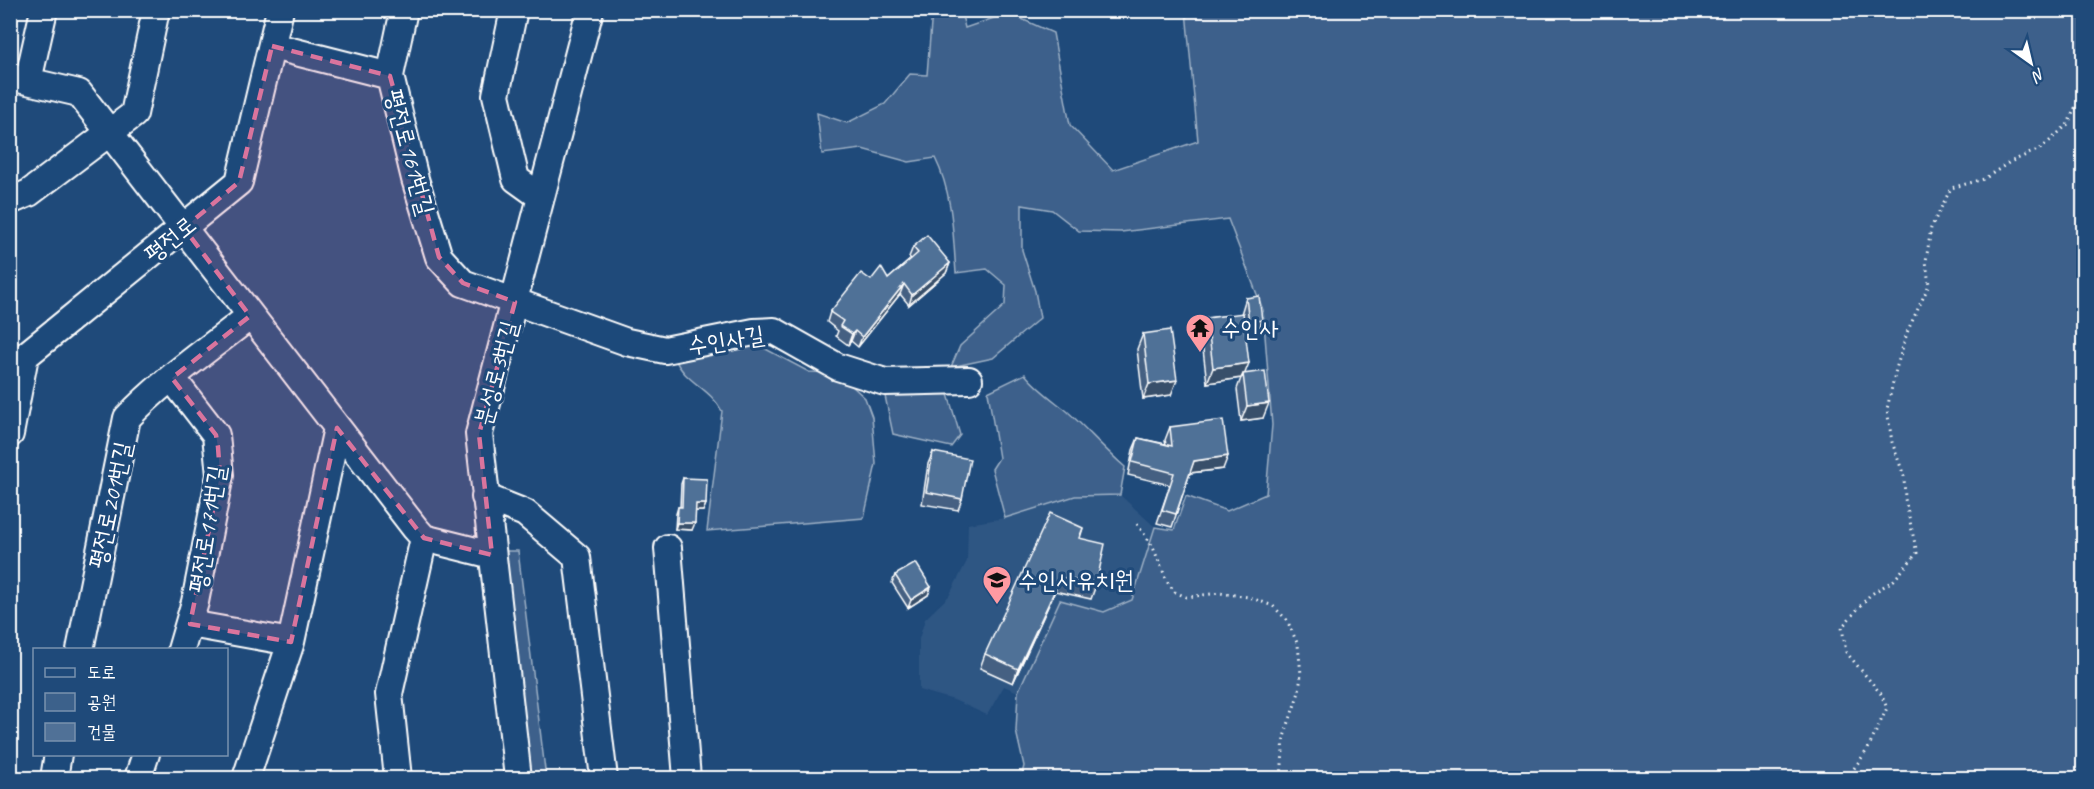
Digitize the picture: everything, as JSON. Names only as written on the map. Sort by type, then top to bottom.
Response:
[{"type":"street","points":[[44,10],[19,79],[79,93],[424,538],[492,555]]},
{"type":"street","points":[[10,201],[29,193],[134,114],[156,10]]},
{"type":"street","name":"평전로","points":[[10,434],[18,355],[184,228],[239,182],[280,10]]},
{"type":"street","points":[[390,76],[404,10]]},
{"type":"street","points":[[514,10],[496,95],[516,179],[541,197]]},
{"type":"street","name":"분성로3번길","points":[[518,778],[479,434],[590,10]]},
{"type":"street","name":"평전로161번길","points":[[272,45],[390,76],[415,179],[439,257],[463,284],[515,302]]},
{"type":"street","name":"수인사길","points":[[515,302],[627,342],[665,350],[754,332],[774,331],[838,368],[885,382],[969,380]]},
{"type":"street","points":[[172,378],[250,316]]},
{"type":"street","name":"평전로171번길","points":[[172,378],[216,435],[220,475],[190,624],[182,648]]},
{"type":"street","name":"평전로201번길","points":[[80,648],[127,418],[140,404],[172,378]]},
{"type":"street","points":[[246,778],[291,642],[337,428]]},
{"type":"street","points":[[485,497],[525,513],[578,557],[604,778]]},
{"type":"street","points":[[398,778],[389,694],[424,538]]},
{"type":"street","points":[[668,548],[687,778]]},
{"type":"street","points":[[190,624],[291,642]]},
{"type":"street","points":[[54,778],[58,756]]},
{"type":"street","points":[[138,778],[145,756]]},
{"type":"path","points":[[1847,778],[1868,749],[1887,708],[1881,694],[1846,652],[1842,627],[1870,595],[1894,580],[1917,553],[1905,499],[1904,476],[1892,442],[1887,409],[1908,330],[1929,285],[1926,261],[1931,228],[1951,188],[1984,179],[2010,162],[2042,148],[2068,124],[2075,108],[2084,100]]},
{"type":"path","points":[[1137,524],[1152,545],[1168,583],[1175,592],[1186,597],[1220,593],[1249,597],[1273,606],[1287,620],[1298,645],[1301,674],[1299,692],[1284,737],[1281,778]]},
{"type":"highlighted area","points":[[272,46],[390,76],[439,257],[463,283],[515,302],[479,434],[492,555],[424,538],[337,428],[291,642],[190,624],[220,475],[218,447],[216,435],[172,378],[250,316],[184,228],[239,182]]},
{"type":"shaded area","name":"수인사유치원","points":[[1120,495],[1155,527],[1132,600],[1104,612],[1060,600],[1018,692],[1004,686],[987,715],[954,700],[919,690],[919,639],[925,619],[949,596],[967,561],[968,524],[1005,518],[1075,496]]},
{"type":"green space","points":[[932,11],[961,11],[965,28],[1008,13],[1053,33],[1070,125],[1113,170],[1198,141],[1186,11],[2083,11],[2083,778],[1021,778],[1024,766],[1016,731],[1018,692],[1060,600],[1104,612],[1132,600],[1155,527],[1174,530],[1186,496],[1227,511],[1266,494],[1272,425],[1263,310],[1228,219],[1121,232],[1079,231],[1052,210],[1022,205],[1022,250],[1035,291],[1040,318],[993,358],[951,367],[960,346],[1005,305],[1006,285],[987,269],[956,273],[949,200],[935,158],[909,162],[862,149],[822,154],[817,113],[847,123],[885,104],[910,74],[927,75]]},
{"type":"green space","points":[[745,338],[809,372],[838,373],[865,398],[872,417],[876,464],[864,518],[707,531],[722,411],[711,396],[685,374],[675,359]]},
{"type":"green space","points":[[1025,374],[1125,467],[1120,495],[1075,496],[1005,518],[992,469],[999,458],[988,392]]},
{"type":"green space","points":[[934,390],[948,394],[960,435],[951,447],[893,434],[885,396]]},
{"type":"green space","points":[[501,551],[518,551],[546,778],[524,778]]},
{"type":"building","points":[[927,235],[950,263],[912,295],[904,284],[862,337],[855,331],[852,334],[840,326],[843,321],[830,312],[861,273],[871,280],[881,267],[888,279],[918,253],[913,247]]},
{"type":"building","points":[[1259,296],[1262,320],[1249,322],[1246,298]]},
{"type":"building","points":[[1243,313],[1249,363],[1213,368],[1207,318]]},
{"type":"building","points":[[1170,330],[1177,380],[1149,384],[1143,334]]},
{"type":"building","points":[[1265,371],[1269,403],[1247,406],[1243,374]]},
{"type":"building","points":[[1223,420],[1228,456],[1194,461],[1176,514],[1162,510],[1174,473],[1132,462],[1138,438],[1172,446],[1170,427]]},
{"type":"building","points":[[933,452],[970,459],[962,499],[926,492]]},
{"type":"building","points":[[683,478],[707,479],[706,504],[696,504],[695,523],[677,523],[678,507],[682,507]]},
{"type":"building","points":[[1050,513],[1083,528],[1079,538],[1105,544],[1096,585],[1061,577],[1018,669],[985,654]]},
{"type":"building","points":[[916,563],[931,587],[911,600],[895,575]]},
{"type":"place","name":"수인사","points":[[1200,354]]},
{"type":"place","name":"수인사유치원","points":[[997,606]]}]
